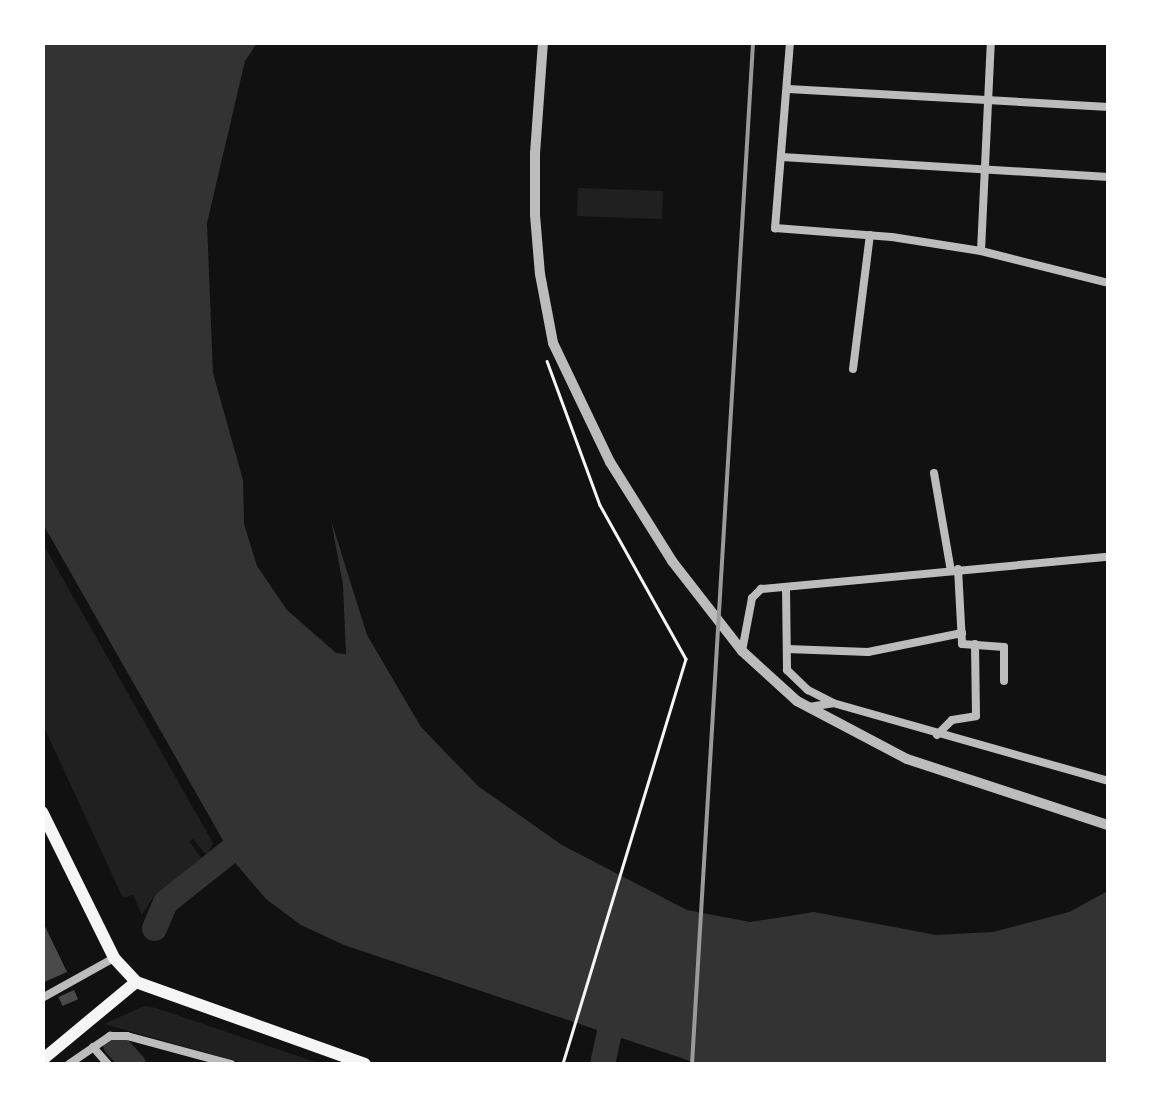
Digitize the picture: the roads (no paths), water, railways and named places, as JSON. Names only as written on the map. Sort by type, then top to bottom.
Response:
[{"type":"highway","points":[[42,812],[114,958],[136,982],[365,1064]]},
{"type":"highway","points":[[45,1058],[136,982]]},
{"type":"street","points":[[543,42],[534,153],[535,215],[540,274],[553,343],[610,462],[672,561],[742,652],[808,707],[907,759],[1108,825]]},
{"type":"street","points":[[790,42],[775,228],[870,235],[980,251],[1108,283]]},
{"type":"street","points":[[980,251],[991,42]]},
{"type":"street","points":[[788,89],[1108,107]]},
{"type":"street","points":[[782,157],[1108,176]]},
{"type":"street","points":[[852,369],[870,235]]},
{"type":"street","points":[[934,472],[955,570],[962,644],[1004,647],[1004,681]]},
{"type":"street","points":[[742,652],[752,598],[761,590],[1108,557]]},
{"type":"street","points":[[786,587],[787,670],[793,679],[833,703],[1108,781]]},
{"type":"street","points":[[786,649],[868,652],[962,633]]},
{"type":"street","points":[[937,735],[952,720],[976,716],[975,644]]},
{"type":"street","points":[[808,707],[833,703]]},
{"type":"street","points":[[42,998],[114,958]]},
{"type":"street","points":[[69,1064],[110,1036],[127,1036],[231,1064]]},
{"type":"street","points":[[92,1047],[108,1064]]},
{"type":"waterway","points":[[154,928],[165,902],[253,832]]},
{"type":"waterway","points":[[602,1064],[615,1004]]},
{"type":"waterway","points":[[115,1044],[133,1064]]},
{"type":"railway","points":[[692,1064],[753,42]]}]
